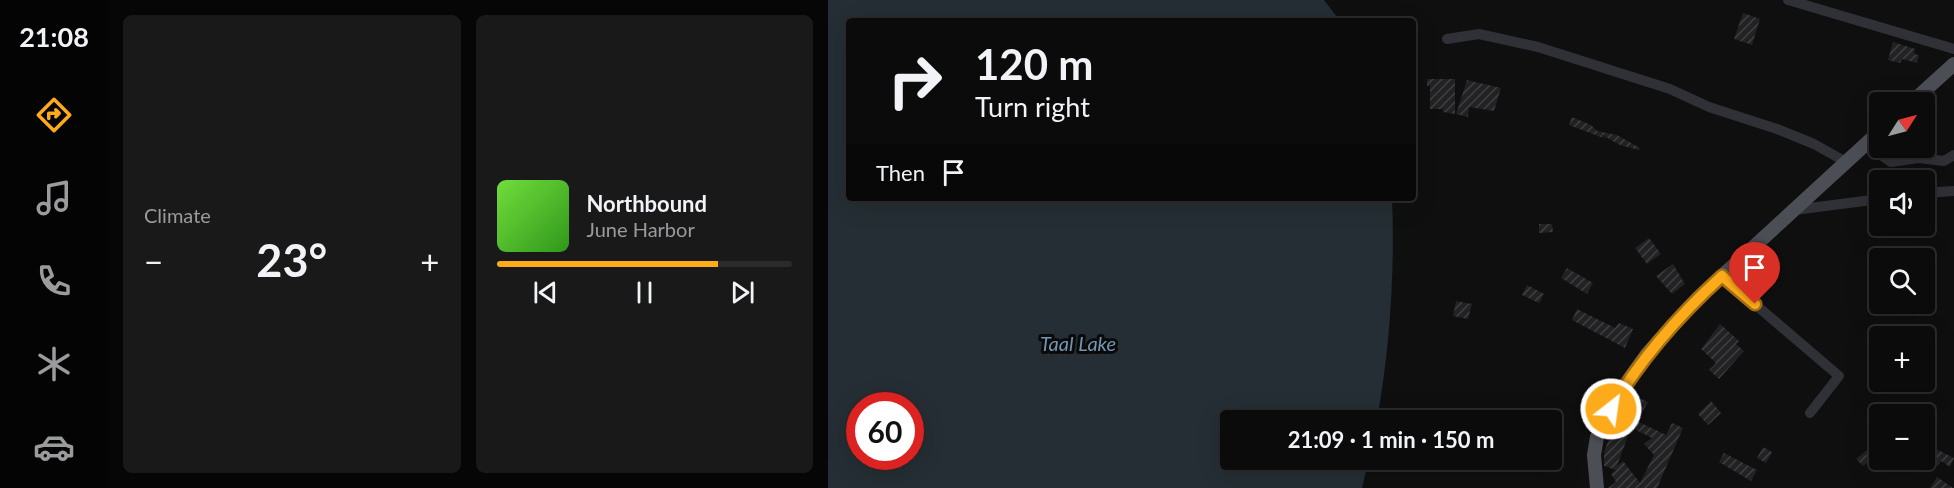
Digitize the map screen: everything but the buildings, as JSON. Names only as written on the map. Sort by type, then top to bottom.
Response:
[{"type":"main road","points":[[1923,92],[1954,64]]},
{"type":"main road","points":[[1597,488],[1594,455],[1597,437],[1617,400],[1668,329],[1869,141]]},
{"type":"lane","points":[[1788,0],[1954,49]]},
{"type":"lane","points":[[1447,39],[1479,34],[1538,47],[1670,89],[1709,107],[1777,129],[1814,144],[1846,162]]},
{"type":"lane","points":[[1865,144],[1891,162],[1918,158],[1944,161],[1954,155]]},
{"type":"lane","points":[[1935,192],[1954,191]]},
{"type":"lane","points":[[1794,210],[1869,200]]},
{"type":"lane","points":[[1722,276],[1839,376],[1810,413]]},
{"type":"water","name":"Taal Lake","points":[[828,0],[1324,0],[1338,18],[846,18],[846,201],[1392,201],[1393,254],[1390,309],[1378,410],[1220,410],[1220,470],[1366,470],[1362,488],[828,488]]},
{"type":"route","points":[[1611,409],[1647,354],[1668,329],[1722,276],[1755,304]]}]
